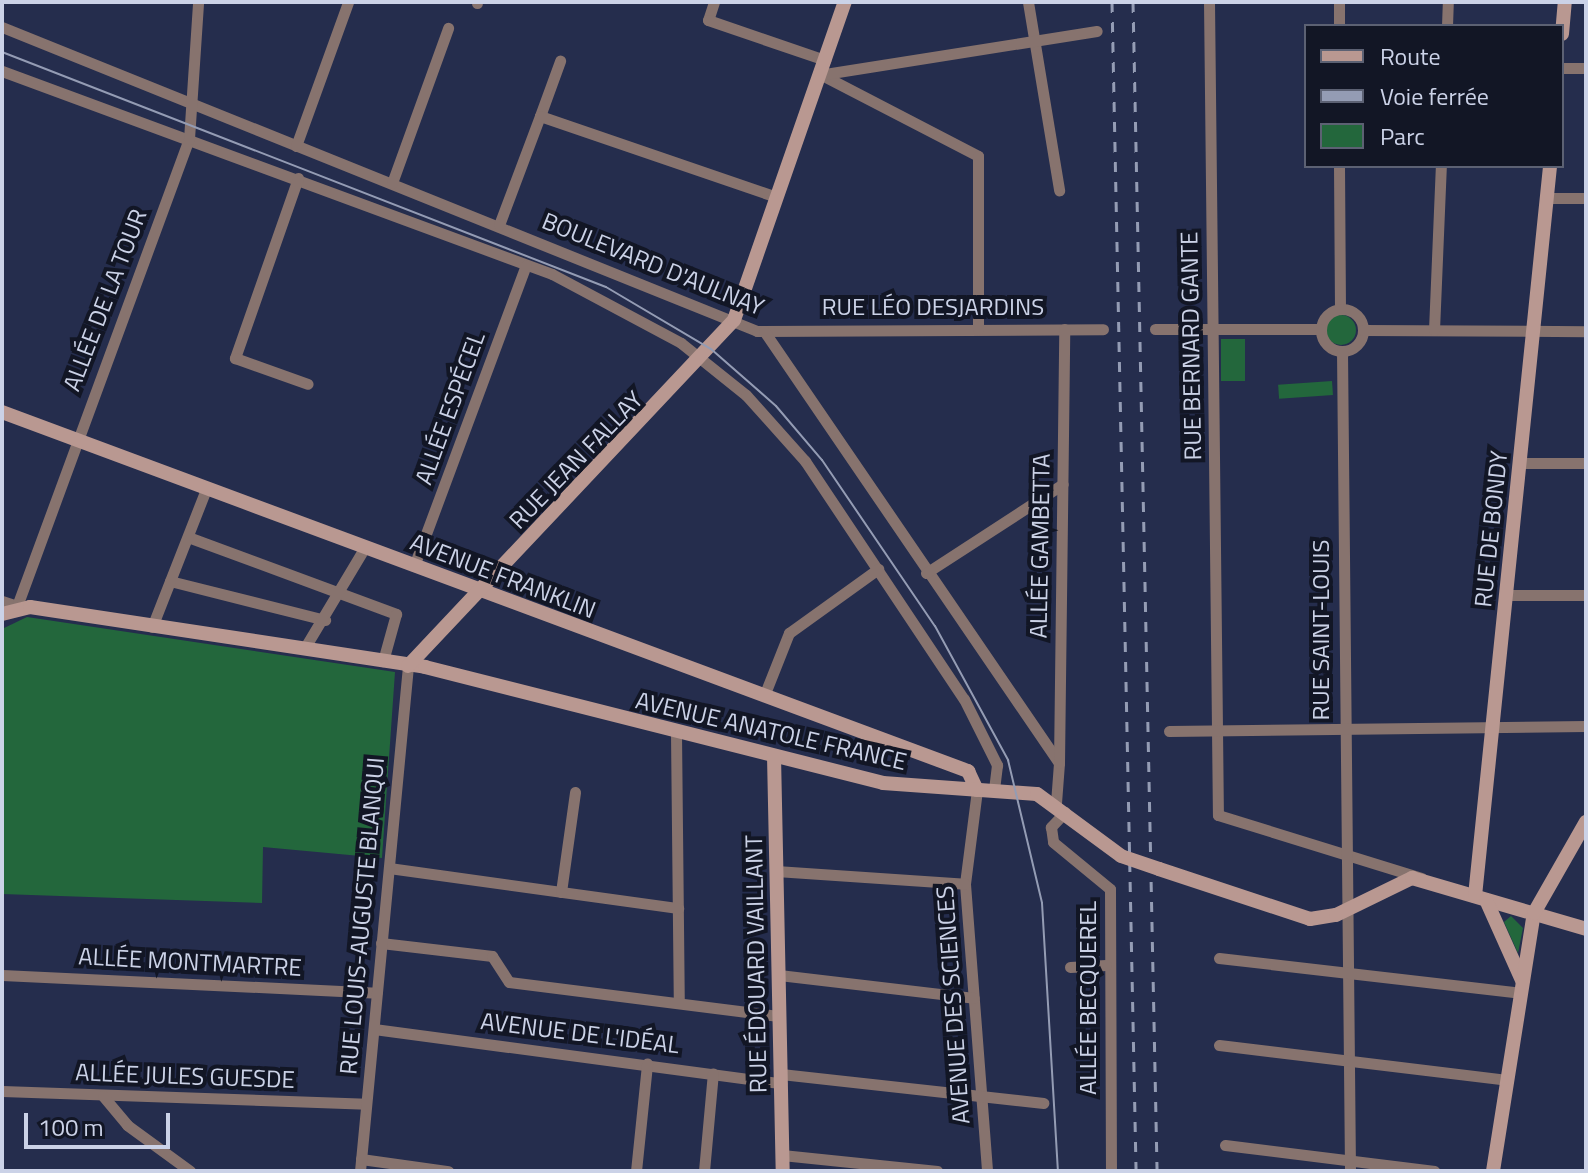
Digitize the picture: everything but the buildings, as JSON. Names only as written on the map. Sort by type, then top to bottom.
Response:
[{"type":"street","name":"ALLÉE DE LA TOUR","points":[[17,606],[189,139],[194,106],[198,2]]},
{"type":"street","points":[[296,146],[348,2]]},
{"type":"street","points":[[714,2],[708,20],[822,67],[978,156],[978,329]]},
{"type":"street","name":"RUE JEAN FALLAY","points":[[408,666],[703,359],[734,320],[845,2]]},
{"type":"street","points":[[1028,2],[1059,190]]},
{"type":"street","name":"RUE BERNARD GANTE","points":[[1209,2],[1218,812],[1346,856]]},
{"type":"street","points":[[1339,2],[1339,24]]},
{"type":"street","points":[[1447,24],[1448,2]]},
{"type":"street","points":[[1563,24],[1565,2]]},
{"type":"street","name":"BOULEVARD D'AULNAY","points":[[2,27],[764,331],[926,573],[1059,763]]},
{"type":"street","points":[[392,183],[448,28]]},
{"type":"street","points":[[822,67],[1034,42],[1097,31]]},
{"type":"street","points":[[499,225],[560,61]]},
{"type":"street","points":[[1564,68],[1586,68]]},
{"type":"street","name":"BOULEVARD D'AULNAY","points":[[2,71],[298,178],[526,265],[625,307],[703,359],[805,461],[878,569],[964,699],[997,765],[994,790]]},
{"type":"street","points":[[540,116],[777,197]]},
{"type":"street","points":[[1155,329],[1320,329],[1340,308],[1339,168]]},
{"type":"street","points":[[1434,330],[1441,168]]},
{"type":"street","name":"RUE DE BONDY","points":[[1480,898],[1492,728],[1550,168]]},
{"type":"street","points":[[298,178],[235,358],[308,384]]},
{"type":"street","points":[[1547,198],[1586,198]]},
{"type":"street","name":"ALLÉE ESPÉCEL","points":[[414,566],[526,265]]},
{"type":"street","points":[[1320,329],[1324,342],[1342,351],[1354,347],[1363,330],[1359,317],[1340,308]]},
{"type":"street","name":"ALLÉE GAMBETTA","points":[[1059,763],[1064,329]]},
{"type":"street","name":"RUE LÉO DESJARDINS","points":[[764,331],[1103,329]]},
{"type":"street","points":[[1363,330],[1586,331]]},
{"type":"street","name":"RUE SAINT-LOUIS","points":[[1342,351],[1350,1165]]},
{"type":"street","name":"AVENUE FRANKLIN","points":[[2,412],[968,771],[977,790]]},
{"type":"street","points":[[1520,463],[1586,463]]},
{"type":"street","points":[[926,573],[1063,484]]},
{"type":"street","points":[[152,627],[206,489]]},
{"type":"street","points":[[188,537],[396,614],[383,661]]},
{"type":"street","points":[[304,649],[342,595],[365,547]]},
{"type":"street","points":[[764,696],[789,633],[878,569]]},
{"type":"street","points":[[170,581],[325,620]]},
{"type":"street","points":[[1506,595],[1586,595]]},
{"type":"street","points":[[2,601],[17,606]]},
{"type":"street","points":[[2,614],[17,606]]},
{"type":"street","name":"AVENUE ANATOLE FRANCE","points":[[17,606],[383,661],[883,783],[994,790],[1060,808],[1121,856],[1296,917],[1328,918],[1392,883],[1423,879]]},
{"type":"street","name":"RUE LOUIS-AUGUSTE BLANQUI","points":[[360,1165],[408,666]]},
{"type":"street","points":[[1169,731],[1586,726]]},
{"type":"street","points":[[676,733],[679,1003]]},
{"type":"street","name":"RUE ÉDOUARD VAILLANT","points":[[774,756],[783,1171]]},
{"type":"street","points":[[1059,763],[1060,808]]},
{"type":"street","name":"AVENUE DES SCIENCES","points":[[977,790],[965,884],[987,1171]]},
{"type":"street","points":[[561,892],[575,792]]},
{"type":"street","name":"ALLÉE BECQUEREL","points":[[1060,808],[1051,827],[1053,842],[1108,883],[1106,965],[1111,1171]]},
{"type":"street","points":[[1493,1171],[1534,913],[1586,822]]},
{"type":"street","points":[[1346,856],[1586,929]]},
{"type":"street","points":[[389,868],[678,908]]},
{"type":"street","points":[[776,871],[965,884]]},
{"type":"street","points":[[1480,898],[1521,988]]},
{"type":"street","points":[[381,943],[492,956],[509,982],[779,1016]]},
{"type":"street","points":[[1219,958],[1521,988]]},
{"type":"street","points":[[1070,967],[1106,965]]},
{"type":"street","name":"ALLÉE MONTMARTRE","points":[[2,975],[377,993]]},
{"type":"street","points":[[779,975],[974,998]]},
{"type":"street","name":"AVENUE DE L'IDÉAL","points":[[374,1029],[713,1073],[1043,1103]]},
{"type":"street","points":[[1219,1045],[1507,1080]]},
{"type":"street","points":[[636,1171],[647,1064]]},
{"type":"street","points":[[704,1171],[713,1073]]},
{"type":"street","name":"ALLÉE JULES GUESDE","points":[[2,1091],[366,1104]]},
{"type":"street","points":[[103,1096],[127,1125],[190,1171]]},
{"type":"street","points":[[1225,1145],[1350,1165],[1434,1171]]},
{"type":"street","points":[[782,1155],[937,1171]]},
{"type":"street","points":[[360,1165],[448,1171]]},
{"type":"green space","points":[[1341,315],[1351,320],[1356,330],[1351,340],[1341,345],[1331,340],[1326,330],[1331,320]]},
{"type":"green space","points":[[1221,339],[1245,339],[1245,381],[1221,381]]},
{"type":"green space","points":[[1332,381],[1333,395],[1279,399],[1278,385]]},
{"type":"green space","points":[[27,617],[395,672],[382,858],[263,847],[262,903],[2,894],[2,629]]},
{"type":"green space","points":[[1511,916],[1523,928],[1518,953],[1504,922]]},
{"type":"tram line","points":[[2,52],[606,287],[711,349],[776,406],[822,460],[935,626],[1008,760],[1042,903],[1058,1171]]},
{"type":"railway","points":[[1112,2],[1136,1171]]},
{"type":"railway","points":[[1133,2],[1157,1171]]}]
